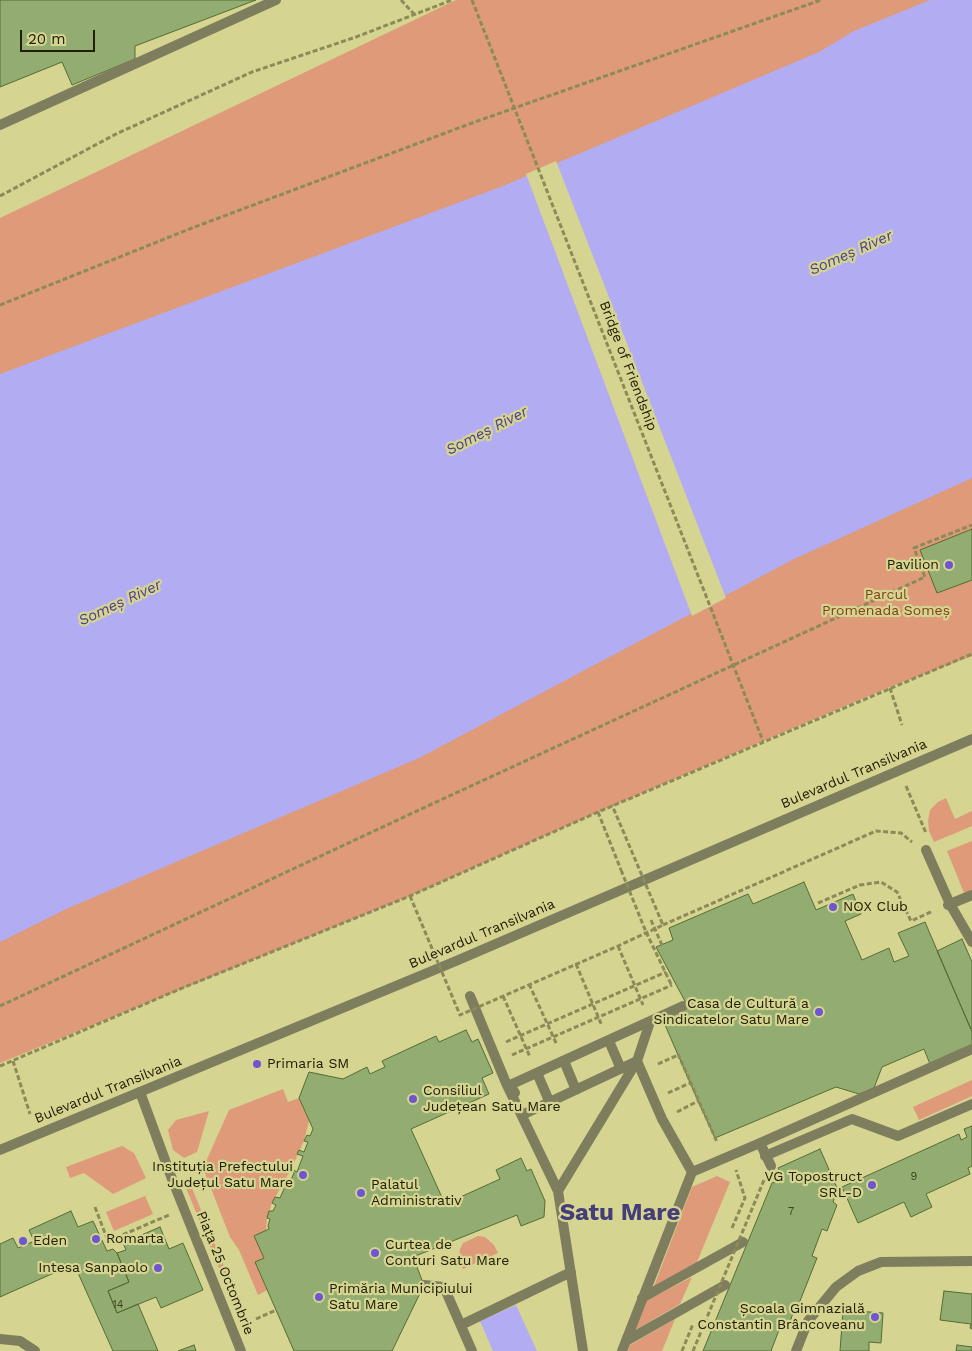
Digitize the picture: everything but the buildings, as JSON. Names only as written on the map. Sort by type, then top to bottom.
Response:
[{"type":"street","points":[[0,125],[276,0]]},
{"type":"street","name":"Bulevardul Transilvania","points":[[0,1150],[464,957],[972,738]]},
{"type":"street","points":[[926,850],[949,904],[972,942]]},
{"type":"street","points":[[949,904],[972,894]]},
{"type":"street","points":[[470,996],[506,1083],[524,1115]]},
{"type":"street","points":[[583,1351],[558,1191],[510,1085],[682,1006]]},
{"type":"street","points":[[558,1191],[637,1061],[650,1022]]},
{"type":"street","points":[[609,1041],[622,1069]]},
{"type":"street","points":[[622,1351],[692,1172],[972,1049]]},
{"type":"street","points":[[564,1061],[576,1090]]},
{"type":"street","points":[[524,1115],[637,1061]]},
{"type":"street","points":[[637,1061],[662,1119],[692,1172]]},
{"type":"street","points":[[537,1073],[550,1103]]},
{"type":"street","name":"Piața 25 Octombrie","points":[[140,1092],[172,1178],[242,1351]]},
{"type":"street","points":[[766,1156],[852,1119],[898,1136],[972,1104]]},
{"type":"street","points":[[760,1143],[770,1166]]},
{"type":"street","points":[[642,1298],[743,1242]]},
{"type":"street","points":[[796,1351],[808,1322],[836,1287],[858,1271],[881,1262],[972,1261]]},
{"type":"street","points":[[461,1325],[571,1272]]},
{"type":"street","points":[[424,1285],[444,1287],[472,1351]]},
{"type":"street","points":[[626,1341],[725,1285]]},
{"type":"street","points":[[0,1339],[20,1341],[34,1351]]},
{"type":"path","points":[[401,0],[414,14]]},
{"type":"path","points":[[0,196],[116,134],[252,72],[452,0]]},
{"type":"path","name":"Bridge of Friendship","points":[[472,0],[763,741]]},
{"type":"path","points":[[0,304],[192,228],[472,122],[821,0]]},
{"type":"path","points":[[0,1006],[925,577],[914,548],[972,525]]},
{"type":"path","points":[[0,1066],[180,989],[410,896],[598,812],[972,654]]},
{"type":"path","points":[[890,688],[902,725]]},
{"type":"path","points":[[612,806],[663,925]]},
{"type":"path","points":[[598,812],[646,932],[682,1006]]},
{"type":"path","points":[[410,896],[460,1015],[876,832],[901,833],[913,843]]},
{"type":"path","points":[[818,903],[860,885],[881,882],[897,892],[912,921],[949,904]]},
{"type":"path","points":[[651,920],[662,945]]},
{"type":"path","points":[[618,946],[650,1022]]},
{"type":"path","points":[[576,964],[609,1041]]},
{"type":"path","points":[[502,1044],[666,972]]},
{"type":"path","points":[[529,984],[564,1061]]},
{"type":"path","points":[[508,1057],[672,985]]},
{"type":"path","points":[[503,996],[537,1073]]},
{"type":"path","points":[[642,1072],[678,1055],[712,1132]]},
{"type":"path","points":[[12,1061],[30,1114]]},
{"type":"path","points":[[654,1099],[690,1083]]},
{"type":"path","points":[[662,1119],[698,1102]]},
{"type":"path","points":[[721,1254],[745,1198],[735,1165]]},
{"type":"path","points":[[693,1351],[764,1180]]},
{"type":"path","points":[[96,1207],[108,1241],[174,1212]]},
{"type":"path","points":[[682,1351],[704,1296]]},
{"type":"path","points":[[256,1319],[276,1310]]},
{"type":"green space","name":"Parcul Promenada Someș","points":[[456,0],[972,0],[972,656],[890,687],[763,741],[410,896],[0,1063],[0,218]]},
{"type":"green space","points":[[946,798],[955,819],[972,811],[972,826],[934,842],[929,831],[930,810],[938,802]]},
{"type":"green space","points":[[972,841],[972,890],[964,893],[947,851]]},
{"type":"green space","points":[[972,1080],[972,1096],[919,1120],[913,1107]]},
{"type":"green space","points":[[283,1089],[288,1102],[299,1098],[309,1121],[304,1141],[272,1203],[267,1218],[266,1231],[254,1236],[264,1258],[255,1262],[267,1290],[258,1295],[239,1250],[230,1237],[203,1168],[229,1110]]},
{"type":"green space","points":[[209,1111],[197,1152],[184,1158],[173,1150],[168,1130],[176,1120]]},
{"type":"green space","points":[[122,1146],[134,1153],[146,1178],[113,1194],[84,1173],[70,1178],[66,1167]]},
{"type":"green space","points":[[717,1176],[730,1182],[697,1262],[654,1286],[692,1187]]},
{"type":"green space","points":[[189,1181],[240,1305],[235,1307],[184,1183]]},
{"type":"green space","points":[[145,1196],[153,1214],[114,1231],[106,1212]]},
{"type":"green space","points":[[478,1236],[485,1237],[494,1245],[498,1253],[463,1269],[459,1263],[460,1249],[463,1243]]},
{"type":"green space","points":[[692,1277],[680,1304],[635,1330],[646,1301]]},
{"type":"green space","points":[[675,1319],[662,1351],[628,1351],[630,1345]]},
{"type":"water","name":"Someș River","points":[[930,0],[972,0],[972,478],[794,559],[419,758],[66,909],[0,942],[0,374],[503,186],[819,52],[854,31]]},
{"type":"water","points":[[516,1305],[537,1351],[493,1351],[480,1321]]},
{"type":"pier","points":[[556,161],[726,598],[692,616],[526,174]]},
{"type":"place","name":"Pavilion","points":[[949,565]]},
{"type":"place","name":"NOX Club","points":[[833,907]]},
{"type":"place","name":"Casa de Cultură a Sindicatelor Satu Mare","points":[[819,1012]]},
{"type":"place","name":"Primaria SM","points":[[257,1064]]},
{"type":"place","name":"Consiliul Județean Satu Mare","points":[[413,1099]]},
{"type":"place","name":"Instituția Prefectului Județul Satu Mare","points":[[303,1175]]},
{"type":"place","name":"VG Topostruct SRL-D","points":[[872,1185]]},
{"type":"place","name":"Palatul Administrativ","points":[[361,1193]]},
{"type":"place","name":"Romarta","points":[[96,1239]]},
{"type":"place","name":"Eden","points":[[23,1241]]},
{"type":"place","name":"Curtea de Conturi Satu Mare","points":[[375,1253]]},
{"type":"place","name":"Intesa Sanpaolo","points":[[158,1268]]},
{"type":"place","name":"Primăria Municipiului Satu Mare","points":[[319,1297]]},
{"type":"place","name":"Școala Gimnazială Constantin Brâncoveanu","points":[[875,1317]]},
{"type":"district","name":"Satu Mare","points":[[620,1213]]}]
